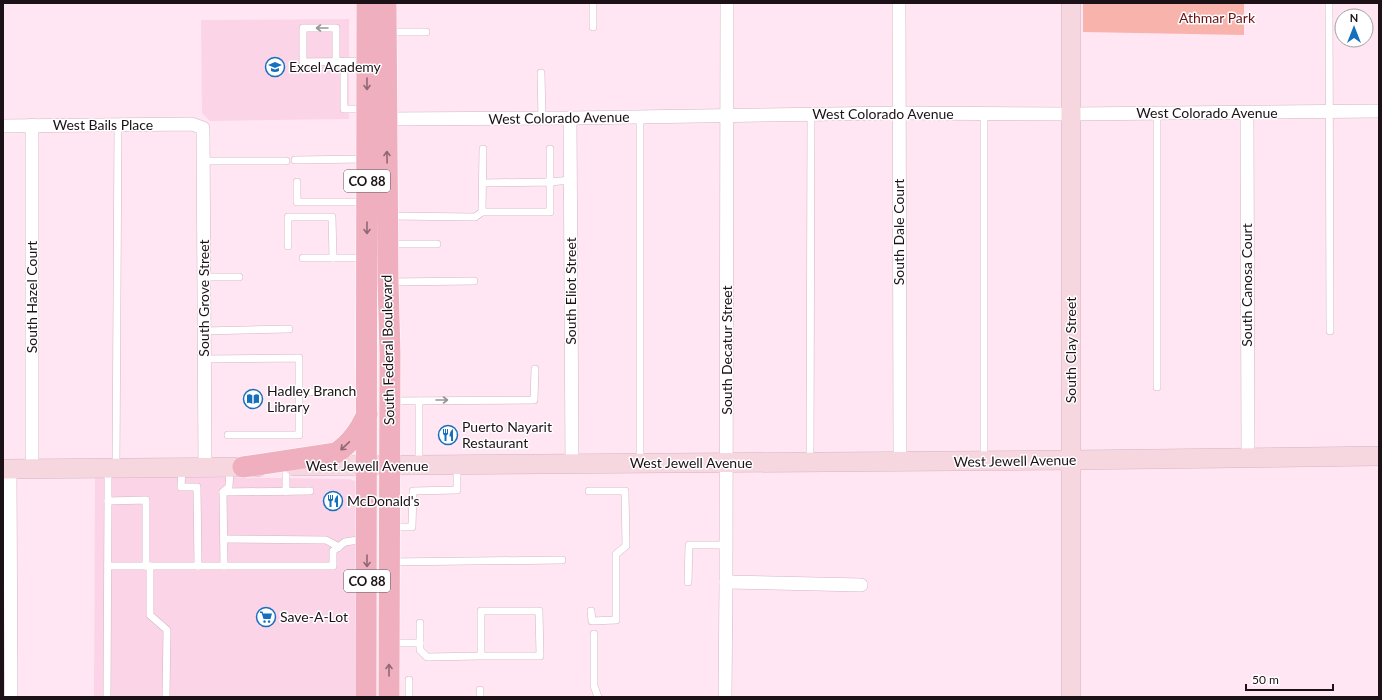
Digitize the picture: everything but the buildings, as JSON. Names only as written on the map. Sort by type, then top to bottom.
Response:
[{"type":"main road","name":"South Federal Boulevard","points":[[366,697],[367,3]]},
{"type":"main road","name":"South Federal Boulevard","points":[[386,3],[387,244],[390,352],[389,697]]},
{"type":"main road","points":[[236,467],[336,453],[350,442],[361,428],[367,414]]},
{"type":"street","name":"South Decatur Street","points":[[725,697],[727,463],[727,3]]},
{"type":"street","name":"South Dale Court","points":[[899,3],[900,462]]},
{"type":"street","name":"South Clay Street","points":[[1071,3],[1071,697]]},
{"type":"street","name":"West Colorado Avenue","points":[[387,119],[542,119],[899,114],[1157,114],[1379,111]]},
{"type":"street","name":"South Canosa Court","points":[[1247,113],[1248,458]]},
{"type":"street","name":"South Eliot Street","points":[[570,118],[572,464]]},
{"type":"street","name":"West Bails Place","points":[[3,126],[192,124],[203,128]]},
{"type":"street","name":"South Hazel Court","points":[[32,125],[32,468]]},
{"type":"street","name":"South Grove Street","points":[[203,128],[205,467]]},
{"type":"street","name":"West Jewell Avenue","points":[[6,469],[810,463],[1379,456]]},
{"type":"street","points":[[6,469],[11,697]]},
{"type":"street","points":[[726,582],[861,585]]},
{"type":"lane","points":[[593,3],[593,27]]},
{"type":"lane","points":[[1329,3],[1330,331]]},
{"type":"lane","points":[[367,61],[340,62],[303,62],[303,28],[336,28],[340,62],[344,109],[367,109]]},
{"type":"lane","points":[[386,32],[426,32]]},
{"type":"lane","points":[[541,74],[542,119]]},
{"type":"lane","points":[[984,114],[984,461]]},
{"type":"lane","points":[[1157,114],[1157,388]]},
{"type":"lane","points":[[810,463],[811,115]]},
{"type":"lane","points":[[640,117],[640,464]]},
{"type":"lane","points":[[107,697],[108,501],[112,468],[118,125]]},
{"type":"lane","points":[[482,212],[483,149]]},
{"type":"lane","points":[[388,216],[475,217],[482,212],[550,212],[550,149]]},
{"type":"lane","points":[[295,160],[367,159]]},
{"type":"lane","points":[[204,161],[286,161]]},
{"type":"lane","points":[[483,183],[550,182],[571,180]]},
{"type":"lane","points":[[297,182],[297,202],[367,202]]},
{"type":"lane","points":[[288,246],[288,217],[332,218],[333,258]]},
{"type":"lane","points":[[387,244],[436,244]]},
{"type":"lane","points":[[303,258],[367,258]]},
{"type":"lane","points":[[204,278],[239,277]]},
{"type":"lane","points":[[388,282],[474,281]]},
{"type":"lane","points":[[204,331],[290,329]]},
{"type":"lane","points":[[204,359],[299,358],[299,435],[228,435]]},
{"type":"lane","points":[[389,401],[534,400],[535,369]]},
{"type":"lane","points":[[299,392],[367,392]]},
{"type":"lane","points":[[419,401],[419,466]]},
{"type":"lane","points":[[389,526],[412,527],[413,491],[457,490],[457,465]]},
{"type":"lane","points":[[286,466],[286,492]]},
{"type":"lane","points":[[182,467],[181,487],[197,487],[198,566]]},
{"type":"lane","points":[[224,566],[224,492],[229,487],[236,467]]},
{"type":"lane","points":[[224,492],[310,491]]},
{"type":"lane","points":[[589,491],[625,491],[626,546],[616,554],[616,620],[592,621],[591,611]]},
{"type":"lane","points":[[108,501],[146,500],[150,615],[167,630],[166,697]]},
{"type":"lane","points":[[224,539],[326,540],[339,547]]},
{"type":"lane","points":[[108,566],[333,566],[333,551],[345,542],[367,539]]},
{"type":"lane","points":[[688,582],[689,545],[726,545]]},
{"type":"lane","points":[[389,562],[562,560]]},
{"type":"lane","points":[[420,623],[420,650],[427,658],[540,656],[539,611],[480,611],[481,656]]},
{"type":"lane","points":[[594,634],[594,686],[598,697]]},
{"type":"lane","points":[[389,643],[420,643]]},
{"type":"lane","points":[[409,680],[410,697]]},
{"type":"shaded area","name":"Excel Academy","points":[[349,19],[349,119],[210,121],[202,113],[201,20]]},
{"type":"shaded area","points":[[95,476],[350,479],[359,483],[362,697],[94,697]]},
{"type":"green space","name":"Athmar Park","points":[[1083,3],[1244,3],[1244,35],[1083,32]]},
{"type":"place","name":"Excel Academy","points":[[275,67]]},
{"type":"place","name":"Hadley Branch Library","points":[[253,399]]},
{"type":"place","name":"Puerto Nayarit Restaurant","points":[[448,435]]},
{"type":"place","name":"McDonald's","points":[[333,501]]},
{"type":"place","name":"Save-A-Lot","points":[[266,617]]}]
